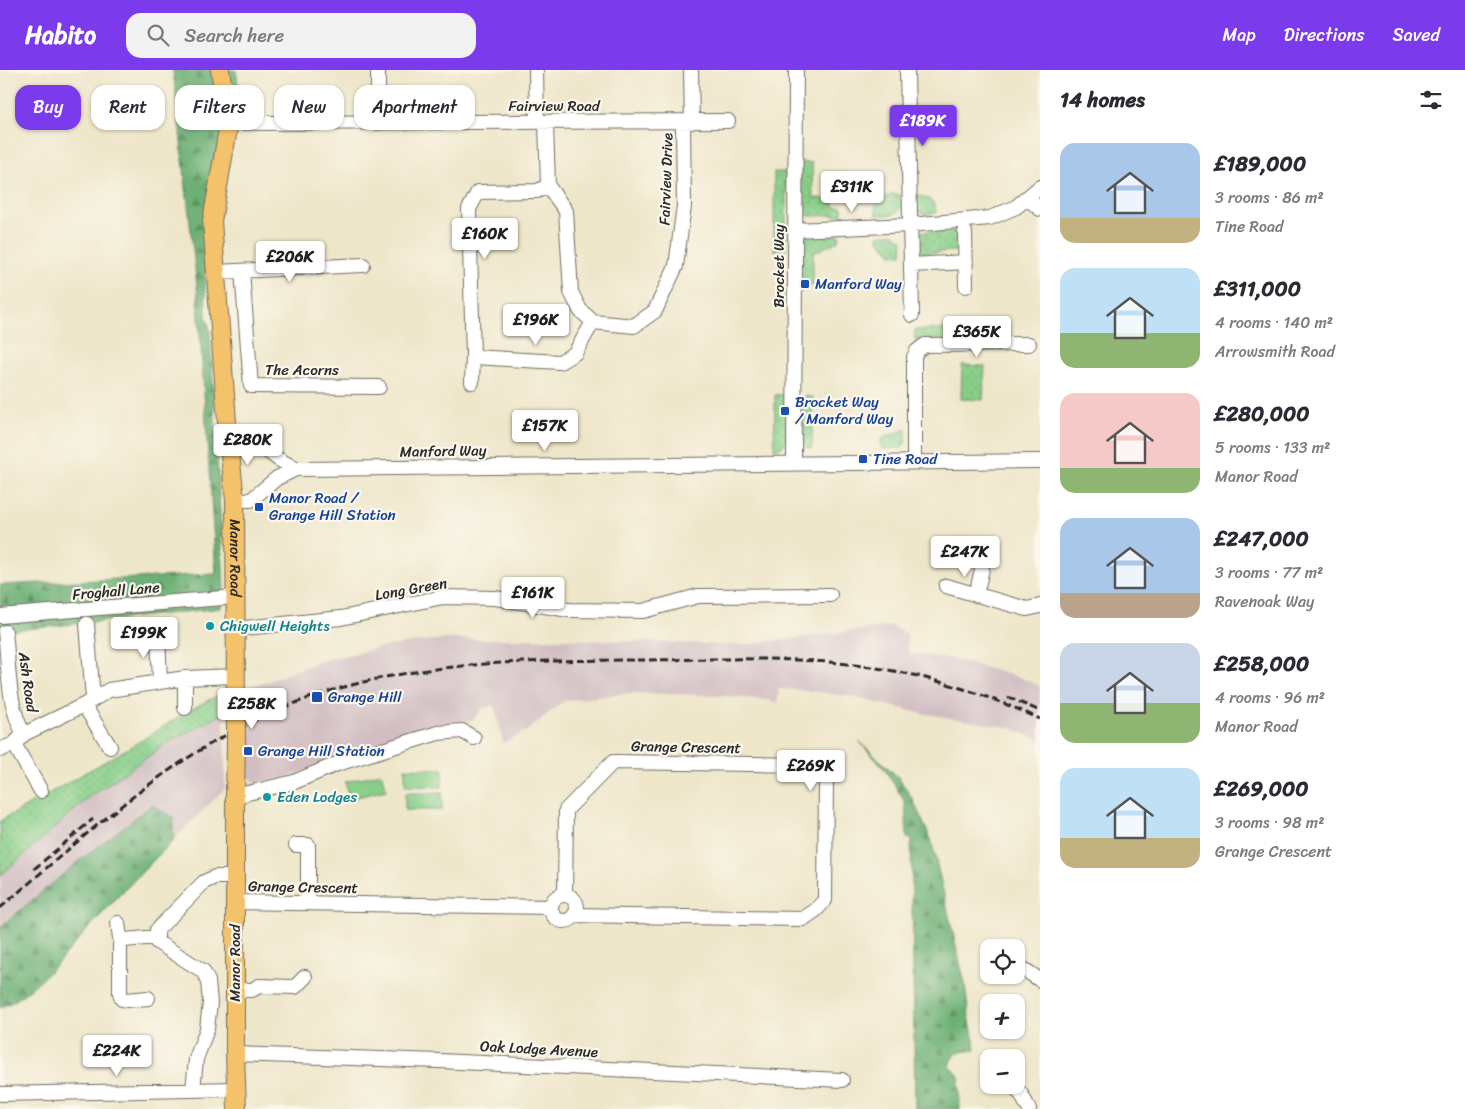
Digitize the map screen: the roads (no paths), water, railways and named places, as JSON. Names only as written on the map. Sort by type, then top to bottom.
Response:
[{"type":"main road","name":"Manor Road","points":[[220,70],[223,85]]},
{"type":"main road","name":"Manor Road","points":[[228,130],[212,221],[228,435],[235,500],[234,1054],[237,1109]]},
{"type":"street","points":[[378,70],[378,85]]},
{"type":"street","points":[[473,357],[560,362],[575,353],[593,322],[580,310],[570,292],[566,211],[548,186],[536,70]]},
{"type":"street","name":"Fairview Drive","points":[[593,322],[634,326],[656,311],[676,266],[684,206],[691,70]]},
{"type":"street","name":"Brocket Way","points":[[794,463],[796,70]]},
{"type":"street","points":[[907,70],[912,315]]},
{"type":"street","name":"Fairview Road","points":[[475,122],[728,121]]},
{"type":"street","name":"Fairview Road","points":[[264,123],[354,123]]},
{"type":"street","points":[[472,382],[469,209],[478,192],[536,191],[548,186]]},
{"type":"street","points":[[795,230],[910,225],[990,218],[1016,207],[1040,187]]},
{"type":"street","points":[[1027,198],[1040,209]]},
{"type":"street","points":[[965,232],[966,286]]},
{"type":"street","points":[[911,265],[966,262]]},
{"type":"street","points":[[215,272],[363,265]]},
{"type":"street","name":"The Acorns","points":[[242,271],[251,386],[379,387]]},
{"type":"street","points":[[914,462],[914,357],[917,351],[925,345],[1029,344]]},
{"type":"street","points":[[228,435],[247,436],[278,459],[296,469]]},
{"type":"street","name":"Manford Way","points":[[235,500],[252,500],[277,478],[296,469],[1040,461]]},
{"type":"street","points":[[976,595],[982,569]]},
{"type":"street","points":[[946,586],[1027,609],[1040,606]]},
{"type":"street","name":"Long Green","points":[[235,629],[341,618],[443,597],[495,598],[569,610],[642,611],[698,596],[830,595]]},
{"type":"street","name":"Froghall Lane","points":[[0,616],[235,597]]},
{"type":"street","points":[[87,624],[88,702],[110,747]]},
{"type":"street","name":"Ash Road","points":[[5,632],[19,739],[41,791]]},
{"type":"street","points":[[158,635],[160,682]]},
{"type":"street","points":[[0,750],[109,690],[185,678],[235,676]]},
{"type":"street","points":[[185,678],[185,708]]},
{"type":"street","points":[[235,796],[294,782],[338,764],[438,733],[462,731],[474,738]]},
{"type":"street","name":"Grange Crescent","points":[[235,902],[551,907],[553,915],[560,920],[568,920],[576,911],[576,902],[570,896],[565,895],[566,810],[613,762],[812,765],[821,771],[826,781],[825,900],[816,910],[802,919],[574,915]]},
{"type":"street","points":[[296,845],[308,846],[308,903]]},
{"type":"street","points":[[193,1090],[196,1059],[207,1029],[210,1003],[208,981],[203,971],[157,942],[157,930],[204,882],[215,877],[235,877]]},
{"type":"street","points":[[551,907],[554,899],[565,895]]},
{"type":"street","points":[[118,923],[120,938],[124,940],[157,937]]},
{"type":"street","points":[[124,940],[120,946],[120,993],[122,999],[148,998]]},
{"type":"street","points":[[1025,970],[1040,980]]},
{"type":"street","points":[[235,990],[252,990],[259,986],[295,986],[305,977]]},
{"type":"street","name":"Oak Lodge Avenue","points":[[234,1054],[439,1060],[842,1080]]},
{"type":"street","points":[[0,1094],[235,1089]]},
{"type":"street","points":[[1021,1094],[1029,1109]]},
{"type":"railway","points":[[0,908],[96,826],[198,751],[235,730],[273,712],[317,695],[406,673],[494,663],[539,661],[806,660],[863,666],[931,679],[997,701],[1040,719]]},
{"type":"railway","points":[[1008,697],[1040,711]]},
{"type":"railway","points":[[34,869],[93,819]]},
{"type":"place","name":"Manford Way","points":[[805,284]]},
{"type":"place","name":"Brocket Way / Manford Way","points":[[785,411]]},
{"type":"place","name":"Tine Road","points":[[863,459]]},
{"type":"place","name":"Manor Road / Grange Hill Station","points":[[259,507]]},
{"type":"place","name":"Chigwell Heights","points":[[210,626]]},
{"type":"place","name":"Grange Hill","points":[[317,697]]},
{"type":"place","name":"Grange Hill Station","points":[[248,751]]},
{"type":"place","name":"Eden Lodges","points":[[267,797]]}]
